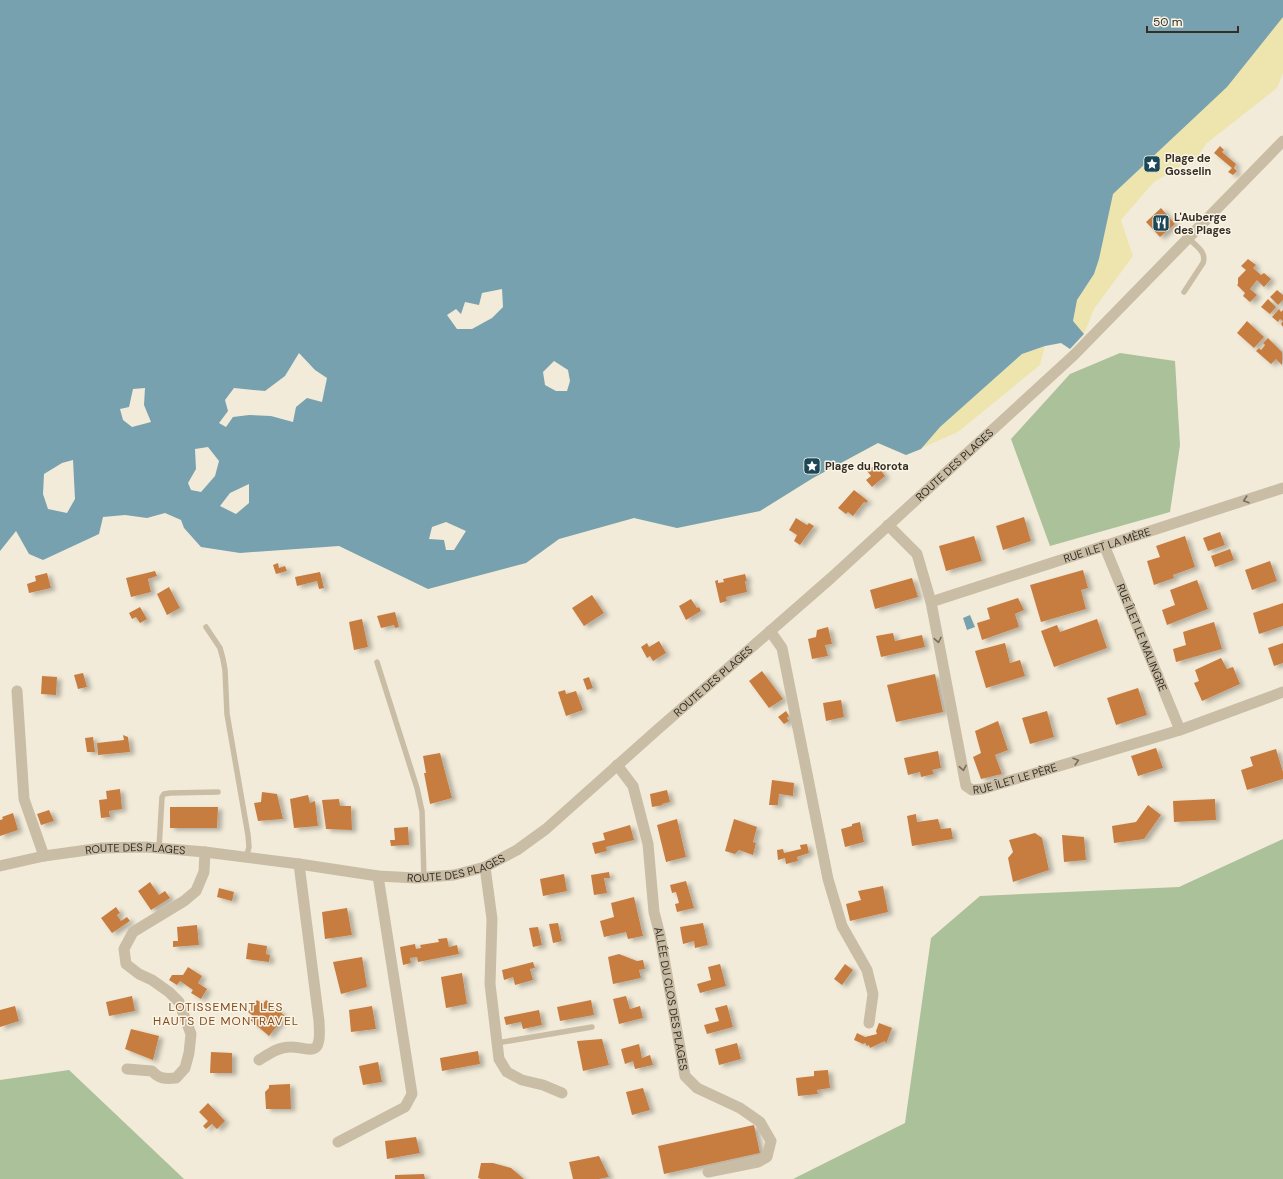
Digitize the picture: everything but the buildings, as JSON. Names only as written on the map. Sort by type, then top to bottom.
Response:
[{"type":"street","name":"ROUTE DES PLAGES","points":[[0,866],[44,856],[102,848],[146,847],[205,852],[378,876],[424,878],[454,875],[485,867],[517,850],[546,829],[831,578],[1074,355],[1283,141]]},
{"type":"street","name":"RUE ILET LA MÈRE","points":[[931,602],[1283,488]]},
{"type":"street","name":"RUE ÎLET LE PÈRE","points":[[888,525],[917,554],[931,602],[966,786],[972,790],[982,789],[1180,730],[1283,692]]},
{"type":"street","name":"RUE ÎLET LE MALINGRE","points":[[1104,545],[1180,730]]},
{"type":"street","points":[[770,632],[782,648],[830,885],[842,926],[867,970],[873,994],[869,1023]]},
{"type":"street","points":[[17,691],[24,799],[44,856]]},
{"type":"street","name":"ALLÉE DU CLOS DES PLAGES","points":[[617,765],[633,786],[648,844],[654,912],[660,935],[685,1076],[697,1088],[740,1108],[760,1122],[771,1141],[767,1157],[758,1162],[708,1172]]},
{"type":"street","points":[[127,1069],[152,1071],[156,1076],[164,1079],[176,1078],[186,1068],[191,1034],[179,1002],[169,992],[152,980],[138,974],[126,964],[124,949],[133,932],[184,901],[196,891],[204,872],[205,852]]},
{"type":"street","points":[[259,1060],[279,1048],[290,1046],[313,1049],[317,1047],[319,1041],[319,1021],[299,864]]},
{"type":"street","points":[[485,867],[492,919],[490,984],[499,1059],[507,1072],[522,1080],[543,1085],[562,1093]]},
{"type":"street","points":[[338,1142],[404,1107],[412,1094],[378,876]]},
{"type":"lane","points":[[1184,292],[1203,264],[1204,258],[1203,252],[1188,238]]},
{"type":"lane","points":[[206,626],[220,648],[225,670],[227,714],[248,834],[249,847],[246,858]]},
{"type":"lane","points":[[377,662],[417,788],[423,822],[424,878]]},
{"type":"lane","points":[[160,848],[162,797],[164,794],[218,792]]},
{"type":"lane","points":[[497,1043],[592,1027]]},
{"type":"green space","points":[[1120,353],[1175,361],[1180,445],[1170,512],[1050,546],[1011,439],[1070,374]]},
{"type":"green space","points":[[1283,839],[1283,1179],[793,1179],[905,1123],[931,938],[980,896],[1179,887]]},
{"type":"green space","points":[[69,1070],[184,1179],[0,1179],[0,1080]]},
{"type":"sand","name":"Plage de Gosselin","points":[[1283,0],[1283,73],[1277,88],[1207,143],[1197,157],[1154,182],[1121,220],[1133,256],[1094,309],[1084,334],[1073,321],[1077,300],[1094,274],[1099,259],[1114,170]]},
{"type":"sand","name":"Plage du Rorota","points":[[1045,346],[1040,365],[958,432],[906,455],[878,443],[813,478],[760,511],[677,528],[634,518],[559,539],[526,563],[428,589],[394,572],[546,541],[963,406],[1022,354]]},
{"type":"water","points":[[0,0],[1283,0],[1283,17],[1227,87],[1113,194],[1099,259],[1094,274],[1077,300],[1073,321],[1084,334],[1070,349],[1061,343],[1045,346],[1022,354],[940,427],[921,449],[906,455],[878,443],[813,478],[760,511],[677,528],[634,518],[559,539],[526,563],[428,589],[339,546],[240,553],[201,547],[184,528],[181,520],[165,513],[147,518],[125,515],[103,517],[99,534],[43,560],[29,554],[16,531],[0,551]],"holes":[[[502,289],[503,307],[492,318],[472,329],[457,329],[447,315],[456,309],[461,314],[465,302],[479,305],[482,293]],[[299,353],[315,370],[327,378],[322,402],[307,398],[296,407],[293,422],[271,416],[249,415],[233,417],[226,427],[219,423],[228,411],[225,400],[234,388],[265,391],[285,376]],[[554,361],[568,370],[570,381],[567,391],[556,391],[545,385],[543,372]],[[145,388],[144,405],[151,422],[132,427],[123,420],[120,409],[129,407],[133,389]],[[208,447],[219,461],[215,476],[201,492],[191,490],[188,483],[196,469],[195,449]],[[73,460],[75,499],[67,513],[48,509],[43,494],[44,474],[62,463]],[[249,484],[249,503],[236,514],[220,506],[230,493]],[[446,522],[466,531],[454,550],[446,550],[444,540],[429,539],[432,527]]]},
{"type":"water","points":[[970,615],[975,627],[967,630],[963,618]]},
{"type":"place","name":"Plage de Gosselin","points":[[1152,164]]},
{"type":"place","name":"L'Auberge des Plages","points":[[1161,223]]},
{"type":"place","name":"Plage du Rorota","points":[[812,466]]},
{"type":"district","name":"LOTISSEMENT LES HAUTS DE MONTRAVEL","points":[[226,1014]]}]
